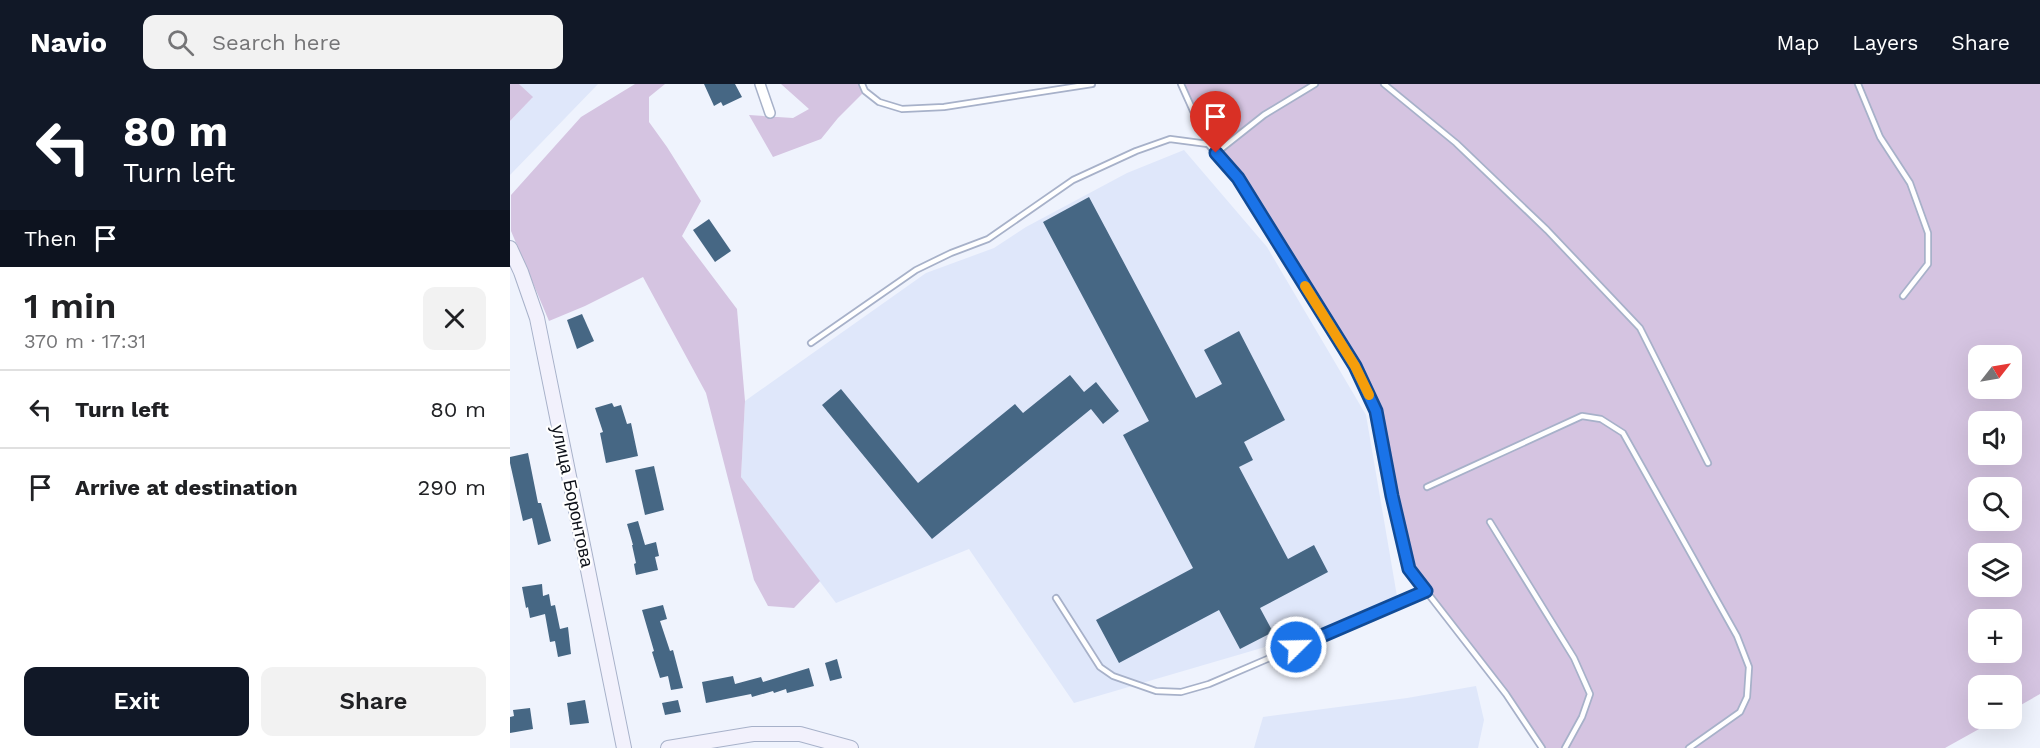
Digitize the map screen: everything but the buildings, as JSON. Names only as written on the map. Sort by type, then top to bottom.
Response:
[{"type":"street","points":[[759,84],[770,113]]},
{"type":"street","name":"улица Боронтова","points":[[510,248],[537,318],[624,748]]},
{"type":"street","points":[[668,748],[753,734],[800,734],[851,748]]},
{"type":"lane","points":[[862,84],[865,91],[879,102],[902,109],[944,107],[1092,84]]},
{"type":"lane","points":[[1181,84],[1208,144],[1244,188],[1355,366],[1372,402],[1376,411],[1409,569],[1506,694],[1542,748]]},
{"type":"lane","points":[[1216,153],[1263,115],[1315,84]]},
{"type":"lane","points":[[1384,84],[1456,143],[1539,222],[1640,328],[1708,463]]},
{"type":"lane","points":[[1858,84],[1880,137],[1910,183],[1928,233],[1928,264],[1903,296]]},
{"type":"lane","points":[[811,343],[916,270],[988,239],[1073,180],[1136,151],[1170,139],[1208,144]]},
{"type":"lane","points":[[1427,487],[1582,416],[1601,419],[1623,433],[1737,636],[1749,667],[1747,697],[1740,712],[1689,748]]},
{"type":"lane","points":[[1490,522],[1574,658],[1590,694],[1582,717],[1565,748]]},
{"type":"lane","points":[[1056,598],[1100,667],[1113,676],[1156,691],[1181,692],[1209,684],[1426,591]]},
{"type":"shaded area","points":[[510,84],[519,84],[533,97],[510,121]]},
{"type":"shaded area","points":[[519,84],[598,84],[510,175],[510,121],[532,98]]},
{"type":"shaded area","points":[[635,84],[665,84],[649,97],[649,122],[701,201],[682,236],[737,309],[745,401],[741,477],[820,581],[794,608],[768,606],[754,580],[706,393],[643,277],[549,321],[511,231],[511,195],[581,117]]},
{"type":"shaded area","points":[[781,84],[862,84],[865,91],[821,139],[773,157],[749,115],[793,118],[809,109]]},
{"type":"shaded area","points":[[1181,84],[2040,84],[2040,694],[2022,704],[2022,675],[1968,675],[1968,729],[1979,729],[1945,748],[1542,748],[1506,694],[1409,569],[1376,410],[1355,366],[1238,178],[1208,144]]},
{"type":"shaded area","points":[[1184,150],[1267,247],[1366,415],[1399,608],[1074,703],[969,549],[836,603],[741,477],[745,401],[926,273],[994,248],[1026,227],[1127,173]]},
{"type":"shaded area","points":[[1476,686],[1484,720],[1478,748],[1254,748],[1263,717],[1407,698]]},
{"type":"slow traffic","points":[[1305,286],[1355,366],[1369,395]]},
{"type":"route","points":[[1216,153],[1238,178],[1355,366],[1376,411],[1409,569],[1426,591],[1296,647]]}]
